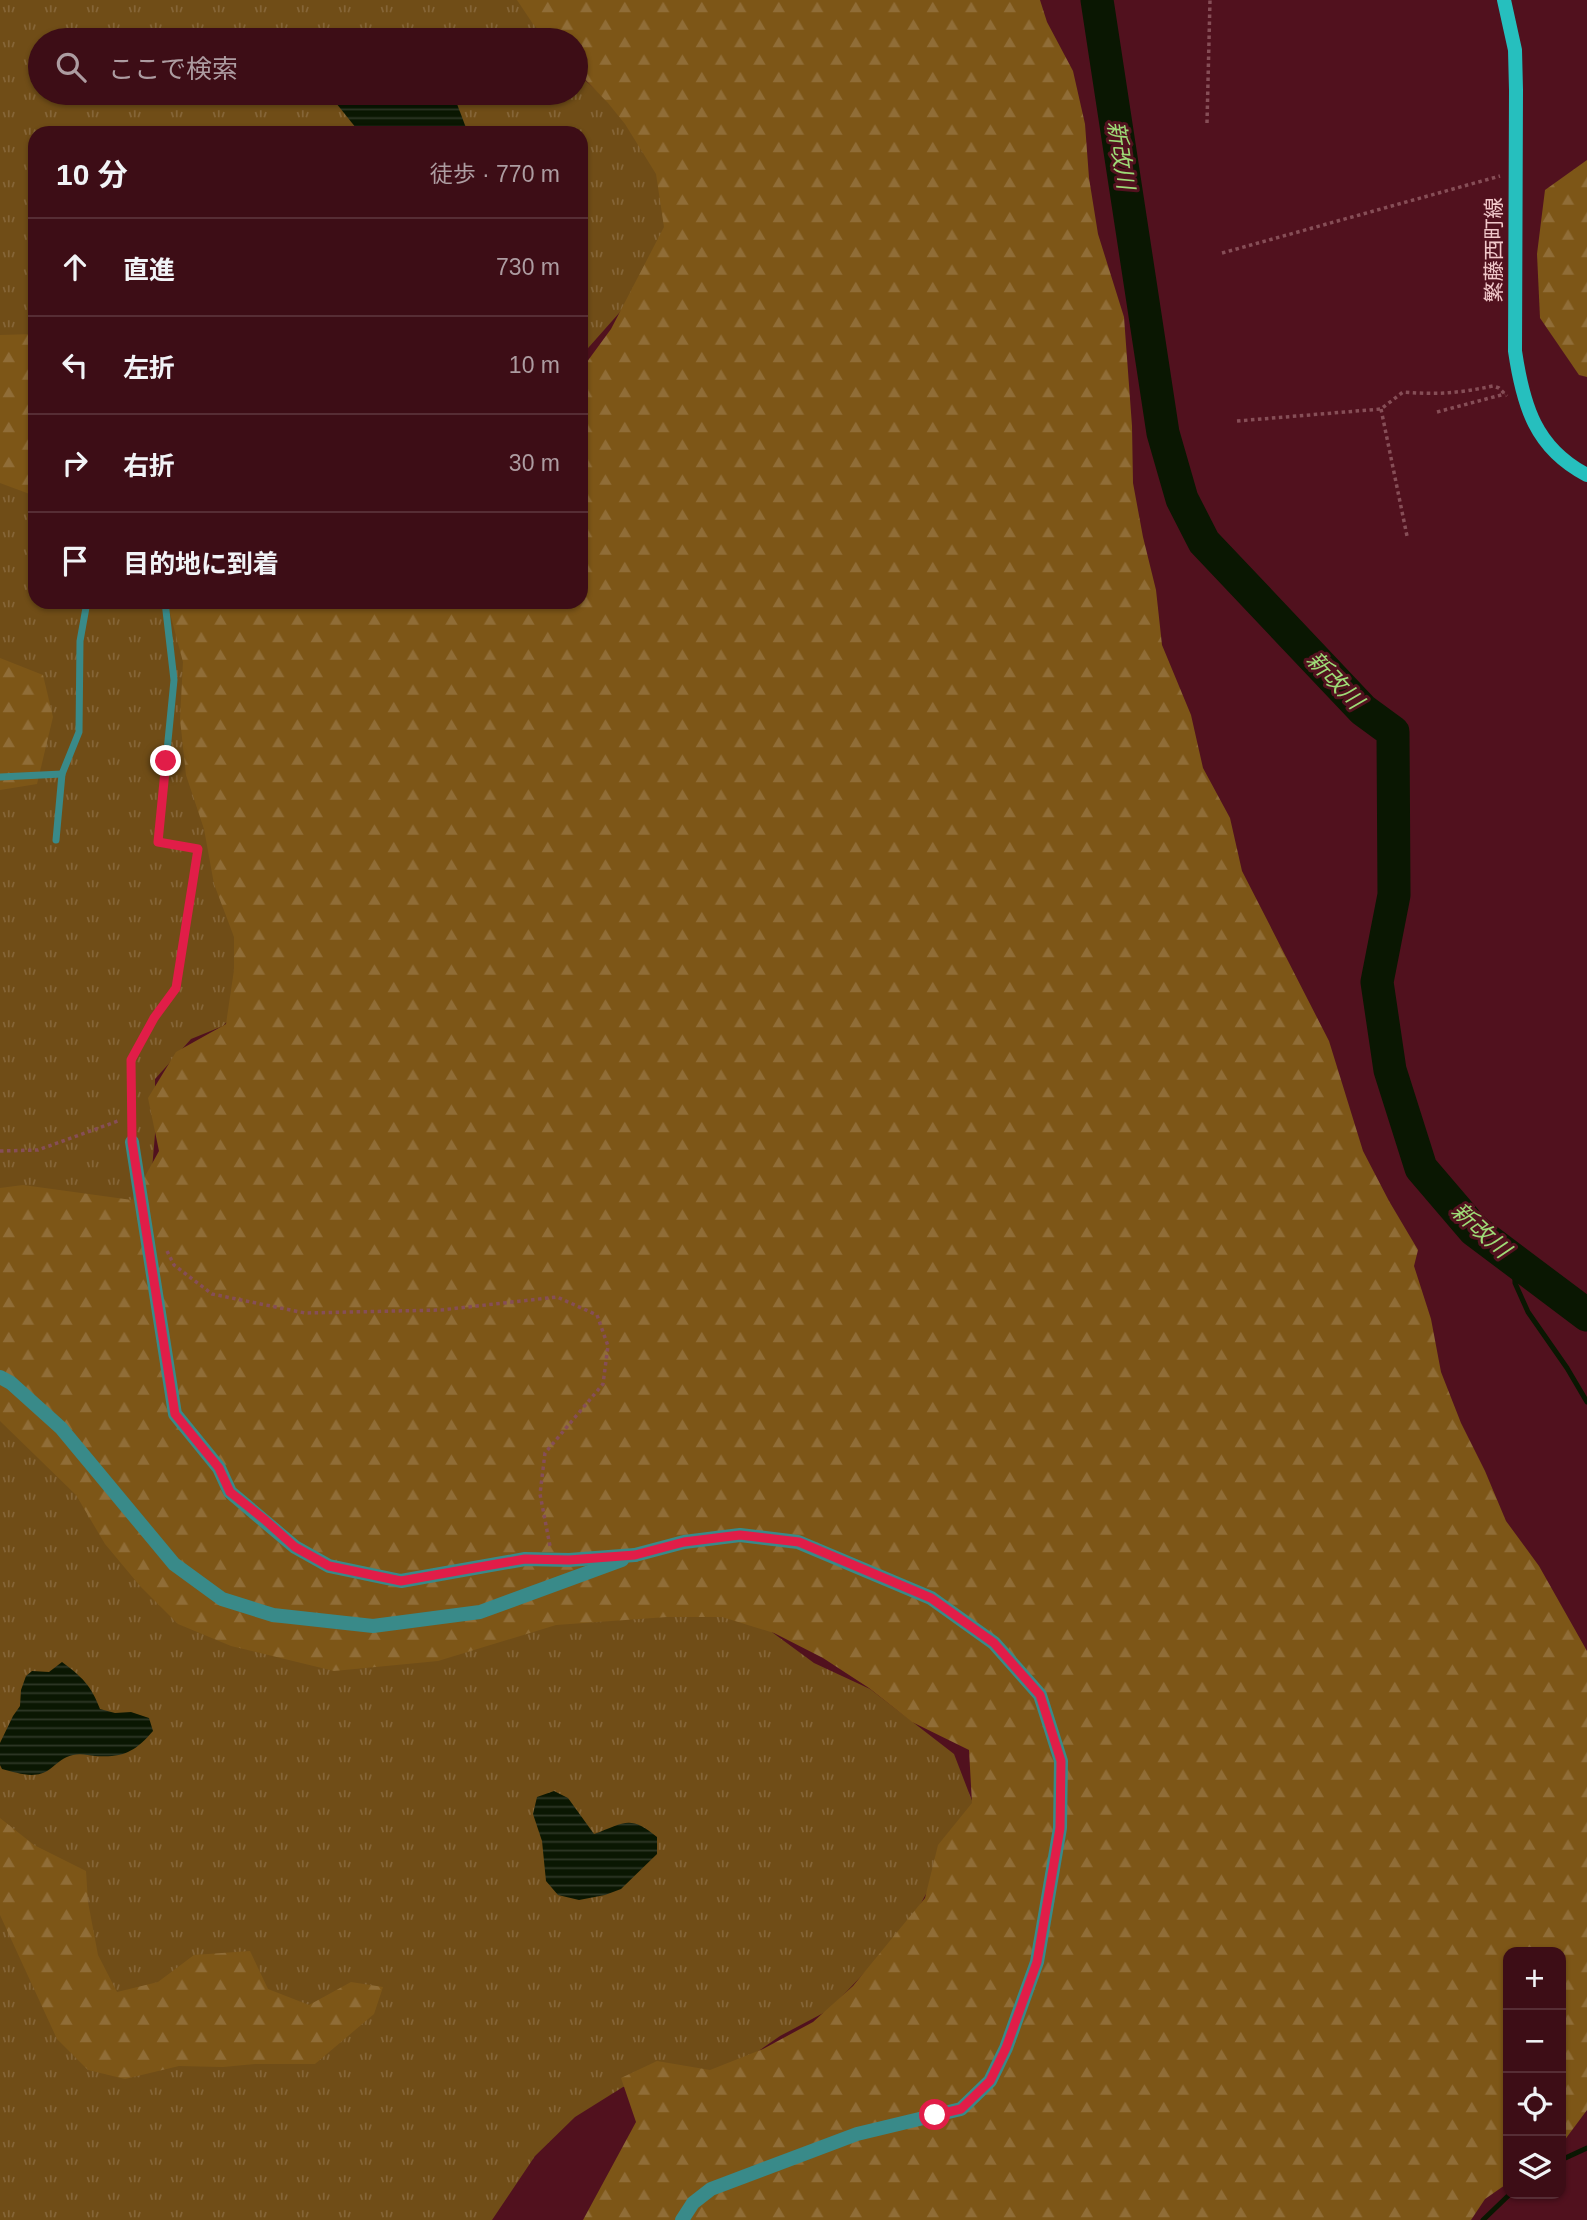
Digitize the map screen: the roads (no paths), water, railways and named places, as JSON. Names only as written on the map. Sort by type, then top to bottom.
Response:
[{"type":"main road","name":"繁藤西町線","points":[[1504,0],[1515,50],[1515,351],[1521,388],[1533,421],[1548,447],[1587,475]]},
{"type":"street","points":[[127,1138],[175,1414],[219,1468],[230,1492],[295,1547],[329,1566],[401,1581],[525,1559],[569,1560],[635,1555]]},
{"type":"street","points":[[0,1377],[11,1383],[61,1428],[174,1564],[222,1599],[273,1615],[373,1626],[480,1612],[635,1555],[684,1542],[740,1535],[799,1542],[931,1598],[994,1643],[1040,1695],[1061,1761],[1060,1828],[1037,1962],[1006,2048],[990,2081],[961,2109],[857,2134],[711,2189],[693,2203],[682,2220]]},
{"type":"lane","points":[[56,840],[62,774],[79,732],[80,641],[86,609]]},
{"type":"lane","points":[[127,1138],[131,1060],[154,1018],[176,988],[198,849],[158,842],[174,680],[166,609]]},
{"type":"lane","points":[[0,777],[62,774]]},
{"type":"waterway","name":"新改川","points":[[1097,0],[1163,433],[1182,499],[1204,542],[1363,710],[1393,732],[1394,895],[1377,982],[1390,1070],[1421,1168],[1474,1230],[1587,1315]]},
{"type":"waterway","points":[[1514,1260],[1515,1283],[1528,1312],[1587,1402]]},
{"type":"waterway","points":[[1566,2158],[1587,2148]]},
{"type":"waterway","points":[[1483,2220],[1505,2199]]}]
